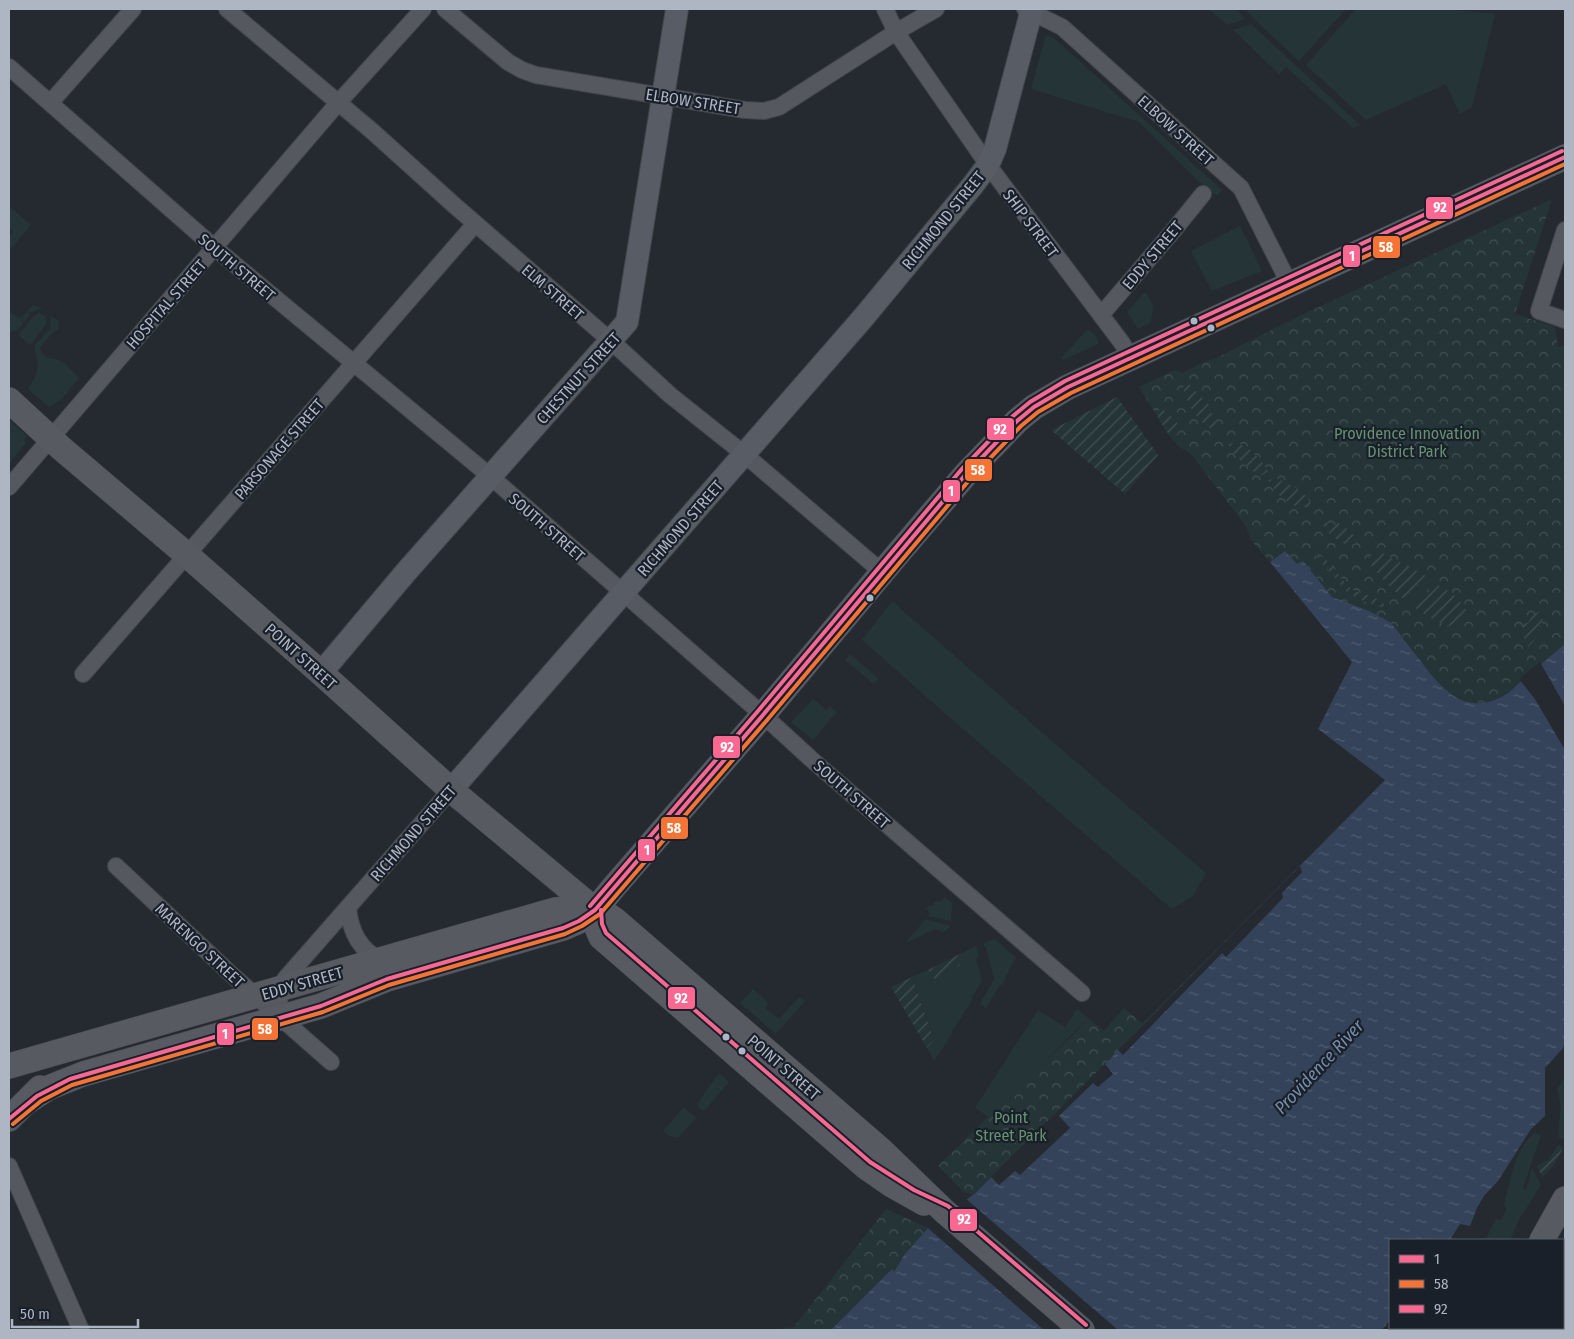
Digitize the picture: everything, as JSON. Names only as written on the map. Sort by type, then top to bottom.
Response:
[{"type":"main road","name":"EDDY STREET","points":[[28,1101],[48,1088],[76,1076],[280,1018],[331,1002],[386,979],[563,928],[578,921],[595,910],[763,715],[966,474],[1016,421],[1034,407],[1068,387],[1565,157]]},
{"type":"main road","name":"POINT STREET","points":[[9,400],[321,673],[451,790],[595,910],[596,925],[601,937],[866,1167],[910,1196],[944,1211],[1082,1330]]},
{"type":"main road","name":"EDDY STREET","points":[[9,1066],[555,910],[577,908],[595,910]]},
{"type":"main road","points":[[9,1120],[61,1065],[72,1056],[110,1038]]},
{"type":"main road","points":[[1543,1239],[1565,1199]]},
{"type":"street","points":[[50,103],[133,9]]},
{"type":"street","name":"ELM STREET","points":[[227,9],[372,131],[670,395],[744,454],[882,572]]},
{"type":"street","name":"HOSPITAL STREET","points":[[9,487],[338,103],[423,9]]},
{"type":"street","name":"ELBOW STREET","points":[[445,9],[508,62],[536,75],[745,110],[764,111],[779,107],[896,32],[936,9]]},
{"type":"street","name":"CHESTNUT STREET","points":[[321,673],[406,572],[627,322],[677,9]]},
{"type":"street","name":"SHIP STREET","points":[[885,9],[896,32],[988,165],[1122,343],[1130,359]]},
{"type":"street","name":"ELBOW STREET","points":[[1029,10],[1062,27],[1241,188],[1290,285]]},
{"type":"street","name":"RICHMOND STREET","points":[[280,989],[285,979],[863,318],[974,185],[988,165],[995,149],[1029,10]]},
{"type":"street","name":"SOUTH STREET","points":[[9,67],[215,248],[490,476],[622,594],[1082,993]]},
{"type":"street","name":"EDDY STREET","points":[[1101,315],[1173,232],[1202,194]]},
{"type":"street","name":"PARSONAGE STREET","points":[[83,674],[475,224]]},
{"type":"street","points":[[1565,230],[1539,311],[1565,320]]},
{"type":"street","name":"MARENGO STREET","points":[[116,866],[280,1018],[331,1062]]},
{"type":"street","points":[[348,907],[351,925],[357,940],[371,955],[380,960]]},
{"type":"street","points":[[280,989],[280,1018]]},
{"type":"street","points":[[9,1166],[81,1330]]},
{"type":"green space","points":[[1212,9],[1237,9],[1245,19],[1227,25],[1211,11]]},
{"type":"green space","points":[[1245,9],[1346,9],[1299,61]]},
{"type":"green space","points":[[1356,9],[1446,9],[1495,14],[1472,107],[1460,114],[1446,84],[1366,120],[1306,65]]},
{"type":"green space","points":[[1251,24],[1360,125],[1353,128],[1286,67],[1279,74],[1233,30]]},
{"type":"green space","points":[[1046,35],[1054,38],[1222,190],[1217,196],[1198,181],[1139,122],[1031,89]]},
{"type":"green space","name":"Providence Innovation District Park","points":[[1552,199],[1515,314],[1555,327],[1558,347],[1565,345],[1565,644],[1516,687],[1496,700],[1472,703],[1451,695],[1441,687],[1394,626],[1369,611],[1332,597],[1303,561],[1297,565],[1285,551],[1270,562],[1251,540],[1245,525],[1191,454],[1178,446],[1169,435],[1139,387],[1175,370],[1182,373],[1212,360],[1293,319]]},
{"type":"green space","points":[[9,206],[31,225],[9,251],[9,237],[13,231],[9,227]]},
{"type":"green space","points":[[1240,226],[1262,271],[1212,291],[1191,251]]},
{"type":"green space","points":[[1145,292],[1152,304],[1153,314],[1150,323],[1138,329],[1127,312]]},
{"type":"green space","points":[[32,306],[43,309],[29,311],[30,315],[24,322],[21,320],[23,324],[15,332],[15,330],[9,331],[9,311],[21,318]]},
{"type":"green space","points":[[39,313],[46,317],[47,323],[30,345],[18,335],[34,316]]},
{"type":"green space","points":[[50,316],[58,321],[58,329],[40,348],[41,352],[47,358],[53,358],[65,364],[79,378],[62,399],[49,407],[28,389],[37,372],[34,346],[51,330]]},
{"type":"green space","points":[[1087,330],[1092,332],[1098,340],[1098,344],[1063,360],[1062,357]]},
{"type":"green space","points":[[1188,383],[1211,407],[1209,409],[1217,422],[1213,430],[1202,422],[1190,406],[1183,387]]},
{"type":"green space","points":[[1117,397],[1158,455],[1125,494],[1051,430]]},
{"type":"green space","points":[[1159,409],[1164,410],[1176,421],[1179,428],[1177,435],[1169,435],[1158,418]]},
{"type":"green space","points":[[9,420],[27,436],[24,440],[26,443],[10,462],[9,459]]},
{"type":"green space","points":[[1237,443],[1255,454],[1268,471],[1261,476],[1242,463],[1228,444]]},
{"type":"green space","points":[[1278,479],[1304,494],[1312,509],[1301,506],[1299,508],[1281,497],[1268,480]]},
{"type":"green space","points":[[1322,521],[1336,525],[1337,522],[1345,527],[1357,538],[1357,545],[1347,543],[1347,545],[1335,538],[1328,533]]},
{"type":"green space","points":[[1380,552],[1426,576],[1427,582],[1408,597],[1402,598],[1368,562],[1368,557]]},
{"type":"green space","points":[[1316,554],[1326,559],[1349,587],[1374,597],[1386,607],[1384,608],[1358,599],[1347,592]]},
{"type":"green space","points":[[1434,585],[1447,590],[1465,607],[1466,612],[1459,628],[1454,628],[1434,620],[1412,605],[1413,601],[1430,591],[1428,589]]},
{"type":"green space","points":[[892,601],[1206,873],[1193,896],[1172,909],[862,640]]},
{"type":"green space","points":[[1540,611],[1543,619],[1542,625],[1539,626],[1534,641],[1528,647],[1523,635],[1524,622],[1528,623],[1533,615]]},
{"type":"green space","points":[[850,654],[879,679],[874,684],[845,660]]},
{"type":"green space","points":[[813,699],[826,710],[830,706],[837,712],[813,740],[791,722]]},
{"type":"green space","points":[[945,897],[952,903],[951,921],[928,916],[930,913],[926,909],[937,900],[940,902]]},
{"type":"green space","points":[[926,919],[950,927],[944,932],[935,929],[908,942],[907,941]]},
{"type":"green space","points":[[995,939],[1016,958],[1002,985],[1000,985],[986,1008],[980,1004],[994,979],[984,943]]},
{"type":"green space","points":[[976,946],[979,955],[976,959],[982,981],[952,1034],[934,1061],[927,1048],[934,1039],[912,977],[928,970],[936,980],[964,952]]},
{"type":"green space","points":[[964,952],[960,965],[936,981],[928,970]]},
{"type":"green space","points":[[912,977],[934,1040],[927,1048],[891,987]]},
{"type":"green space","points":[[753,989],[768,1002],[766,1008],[779,1019],[799,998],[802,998],[804,1002],[776,1034],[740,1003]]},
{"type":"green space","name":"Point Street Park","points":[[1124,1008],[1143,1024],[1074,1097],[973,1194],[964,1192],[938,1166],[1073,1035],[1088,1018],[1104,1031]]},
{"type":"green space","points":[[1077,1009],[1088,1018],[989,1117],[975,1108],[1038,1010],[1065,1027]]},
{"type":"green space","points":[[719,1073],[729,1082],[706,1109],[700,1109],[698,1104]]},
{"type":"green space","points":[[1565,1079],[1565,1139],[1558,1137],[1561,1107],[1557,1089]]},
{"type":"green space","points":[[684,1107],[696,1118],[678,1138],[669,1136],[663,1131]]},
{"type":"green space","points":[[1534,1133],[1541,1135],[1523,1188],[1526,1190],[1532,1168],[1541,1185],[1519,1220],[1510,1239],[1486,1239],[1496,1219],[1501,1220],[1507,1209],[1504,1205],[1514,1166],[1527,1140]]},
{"type":"green space","points":[[1558,1145],[1563,1147],[1559,1156],[1552,1168],[1542,1177],[1537,1166],[1548,1160]]},
{"type":"green space","points":[[886,1209],[928,1228],[905,1254],[914,1264],[839,1330],[782,1330],[783,1328],[794,1327]]},
{"type":"water","name":"Providence River","points":[[1285,551],[1297,564],[1303,561],[1332,597],[1369,611],[1394,626],[1434,678],[1450,693],[1459,699],[1469,702],[1492,701],[1504,695],[1565,644],[1565,1040],[1563,1048],[1545,1068],[1545,1116],[1531,1129],[1498,1181],[1484,1196],[1470,1226],[1460,1224],[1451,1239],[1389,1239],[1389,1321],[1382,1330],[831,1330],[892,1269],[894,1272],[905,1254],[928,1228],[974,1194],[1074,1097],[1143,1024],[1385,780],[1318,729],[1352,662],[1270,562]]},
{"type":"pier","points":[[1540,662],[1565,706],[1565,750],[1535,699],[1519,679]]},
{"type":"pier","points":[[1300,866],[1302,872],[1282,893],[1283,898],[1226,957],[1222,953],[1123,1055],[1118,1050]]},
{"type":"pier","points":[[1105,1064],[1113,1074],[1098,1087],[1093,1083],[1059,1116],[1070,1128],[1020,1175],[1015,1171],[999,1185],[991,1177]]},
{"type":"pier","points":[[965,1198],[1118,1330],[1044,1330],[928,1228],[937,1218]]},
{"type":"transit line","name":"92","points":[[590,906],[758,711],[961,470],[1013,416],[1030,402],[1065,381],[1562,151]]},
{"type":"transit line","name":"1","points":[[9,1119],[37,1096],[70,1079],[321,1006],[387,979],[563,928],[579,921],[595,910],[763,715],[966,474],[1017,421],[1034,407],[1068,387],[1565,157]]},
{"type":"transit line","name":"58","points":[[13,1124],[41,1101],[72,1085],[323,1012],[389,985],[565,934],[582,926],[600,914],[768,719],[971,478],[1021,426],[1038,412],[1071,393],[1565,164]]},
{"type":"transit line","name":"92","points":[[601,910],[602,924],[606,933],[870,1162],[914,1190],[948,1206],[1086,1325]]}]
